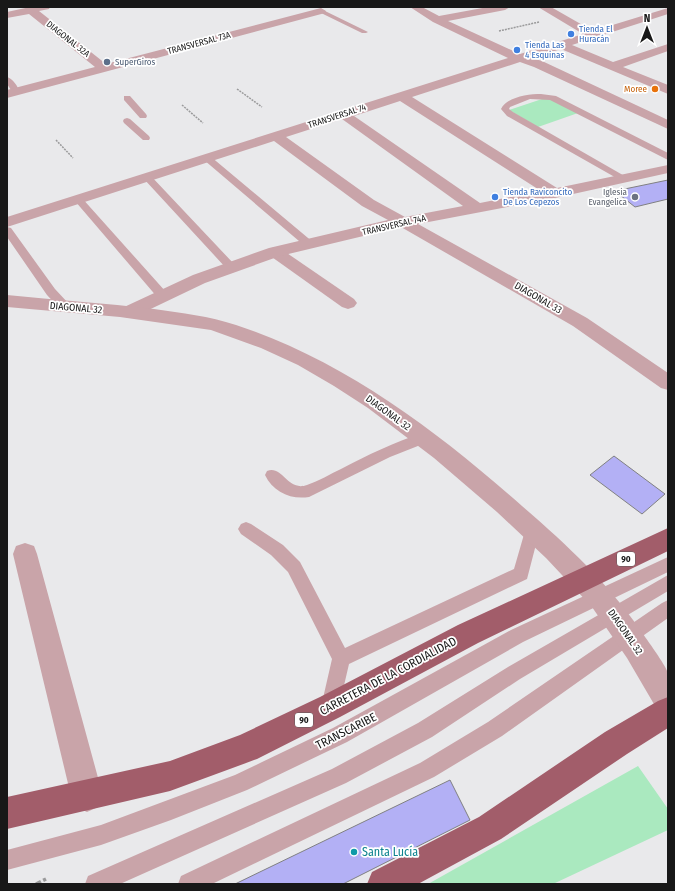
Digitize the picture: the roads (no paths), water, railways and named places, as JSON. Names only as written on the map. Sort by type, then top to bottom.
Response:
[{"type":"highway","name":"CARRETERA DE LA CORDIALIDAD","points":[[7,813],[170,776],[210,762],[246,748],[330,707],[468,634],[606,606],[668,539]]},
{"type":"highway","points":[[384,884],[490,828],[616,743],[668,711]]},
{"type":"street","points":[[7,15],[45,7]]},
{"type":"street","points":[[437,20],[486,8],[505,7]]},
{"type":"street","points":[[543,7],[592,35]]},
{"type":"street","points":[[418,9],[434,8]]},
{"type":"street","name":"TRANSVERSAL 73A","points":[[12,92],[316,9]]},
{"type":"street","points":[[418,9],[437,20],[507,54],[538,64],[668,125]]},
{"type":"street","name":"DIAGONAL 32A","points":[[31,10],[104,68]]},
{"type":"street","points":[[641,10],[655,15]]},
{"type":"street","name":"TRANSVERSAL 74","points":[[7,222],[668,11]]},
{"type":"street","points":[[562,45],[668,90]]},
{"type":"street","points":[[613,66],[668,47]]},
{"type":"street","points":[[652,52],[668,59]]},
{"type":"street","points":[[401,96],[555,194]]},
{"type":"street","points":[[343,114],[477,208]]},
{"type":"street","name":"DIAGONAL 33","points":[[274,136],[368,203],[580,322],[668,383]]},
{"type":"street","name":"TRANSVERSAL 74A","points":[[129,312],[162,295],[230,266],[275,252],[310,245],[402,222],[555,194],[668,169]]},
{"type":"street","points":[[275,252],[348,303]]},
{"type":"street","name":"DIAGONAL 32","points":[[7,301],[129,312],[194,321],[227,328],[267,343],[342,381],[423,438],[469,474],[565,560],[606,606],[650,668],[668,701]]},
{"type":"street","points":[[25,554],[87,796]]},
{"type":"lane","points":[[316,9],[364,32]]},
{"type":"lane","points":[[7,79],[12,92]]},
{"type":"lane","points":[[623,178],[510,114],[505,109],[507,105],[531,96],[542,95],[553,98],[668,157]]},
{"type":"lane","points":[[127,98],[143,116]]},
{"type":"lane","points":[[127,121],[146,138]]},
{"type":"lane","points":[[207,158],[310,245]]},
{"type":"lane","points":[[147,177],[230,266]]},
{"type":"lane","points":[[78,199],[162,295]]},
{"type":"lane","points":[[7,230],[51,292],[65,307]]},
{"type":"lane","points":[[272,475],[287,490],[297,493],[309,490],[385,453],[423,438]]},
{"type":"lane","points":[[246,528],[277,550],[294,567],[341,659],[330,707]]},
{"type":"lane","points":[[341,659],[521,574],[532,529]]},
{"type":"lane","name":"TRANSCARIBE","points":[[96,884],[339,776],[425,730],[514,673],[606,606],[668,564]]},
{"type":"lane","name":"TRANSCARIBE","points":[[7,860],[101,835],[240,783],[340,735],[517,636],[606,606],[668,582]]},
{"type":"lane","name":"TRANSCARIBE","points":[[189,884],[427,770],[495,729],[606,606],[668,608]]},
{"type":"place","name":"Tienda El Huracán","points":[[571,34]]},
{"type":"place","name":"Tienda Las 4 Esquinas","points":[[517,50]]},
{"type":"place","name":"SuperGiros","points":[[107,62]]},
{"type":"place","name":"Moree","points":[[655,89]]},
{"type":"place","name":"Tienda Raviconcito De Los Cepezos","points":[[495,197]]},
{"type":"place","name":"Iglesia Evangelica","points":[[635,197]]},
{"type":"place","name":"Santa Lucía","points":[[354,852]]}]
